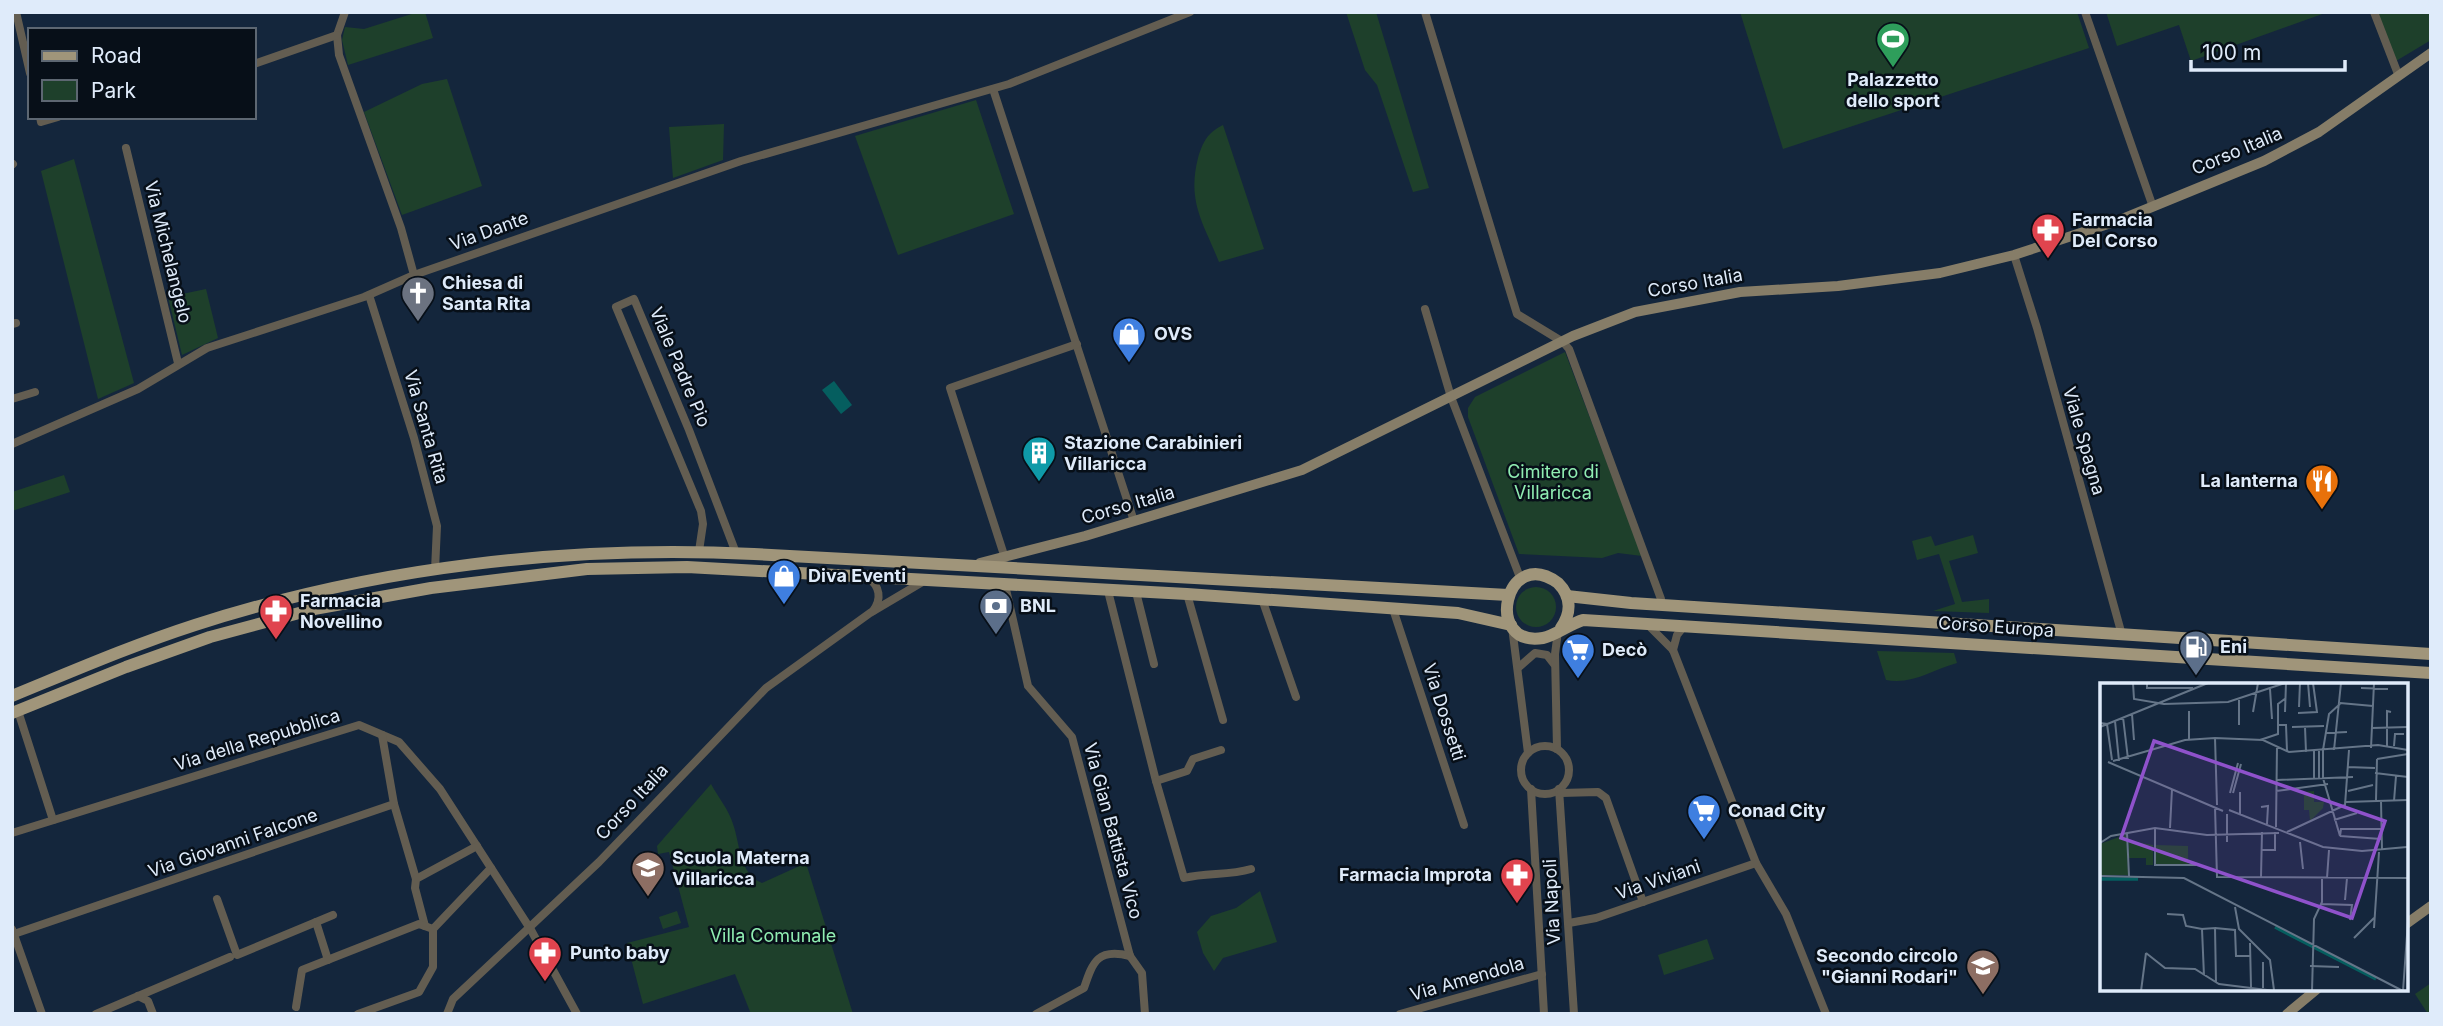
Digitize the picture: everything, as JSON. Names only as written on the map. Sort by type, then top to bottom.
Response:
[{"type":"main road","points":[[12,695],[194,625],[304,595],[435,570],[583,553],[699,551],[1507,595]]},
{"type":"main road","points":[[924,581],[948,566]]},
{"type":"main road","points":[[948,566],[942,573],[952,583]]},
{"type":"main road","points":[[15,712],[126,667],[210,637],[314,609],[431,587],[587,569],[653,567],[865,577],[1187,594],[1458,613],[1511,626],[1531,638],[1548,637],[1559,629],[1568,613],[1567,596],[1562,587],[1548,577],[1537,575],[1521,580],[1507,595],[1506,613],[1511,626]]},
{"type":"main road","points":[[952,583],[963,577],[962,567]]},
{"type":"main road","name":"Corso Europa","points":[[1567,596],[1660,605],[2431,654]]},
{"type":"main road","name":"Corso Europa","points":[[1559,629],[1583,620],[1685,625],[2431,673]]},
{"type":"street","points":[[16,12],[28,64]]},
{"type":"street","points":[[345,12],[337,36],[339,55],[401,228],[414,275]]},
{"type":"street","name":"Via Dante","points":[[12,444],[138,389],[207,348],[369,295],[414,275],[741,161],[993,89],[1190,12]]},
{"type":"street","points":[[1425,12],[1517,314],[1570,349],[1661,599],[1660,605]]},
{"type":"street","points":[[2085,12],[2153,207]]},
{"type":"street","points":[[2374,12],[2398,74]]},
{"type":"street","points":[[256,63],[337,36]]},
{"type":"street","name":"Corso Italia","points":[[962,567],[1035,550],[1303,470],[1563,342],[1635,312],[1698,298],[1940,273],[2014,256],[2153,207],[2264,161],[2319,132],[2431,53]]},
{"type":"street","points":[[993,89],[1135,521]]},
{"type":"street","name":"Via Michelangelo","points":[[126,148],[178,363]]},
{"type":"street","name":"Viale Spagna","points":[[2014,256],[2037,328],[2122,635]]},
{"type":"street","name":"Via Santa Rita","points":[[369,295],[414,438],[438,526],[435,570]]},
{"type":"street","name":"Viale Padre Pio","points":[[699,551],[703,524],[701,511],[616,307],[634,299],[689,430],[736,553]]},
{"type":"street","points":[[1425,309],[1451,397],[1521,580]]},
{"type":"street","points":[[1005,558],[950,388],[1077,344]]},
{"type":"street","points":[[12,399],[35,392]]},
{"type":"street","points":[[1035,550],[1038,571]]},
{"type":"street","points":[[865,577],[876,583],[878,589],[879,598],[873,611]]},
{"type":"street","name":"Corso Italia","points":[[447,1014],[453,999],[531,930],[766,688],[873,611],[924,581]]},
{"type":"street","name":"Via Gian Battista Vico","points":[[1005,585],[1028,686],[1072,737],[1130,956],[1142,973],[1145,1014]]},
{"type":"street","points":[[1108,591],[1156,781],[1184,878],[1202,873],[1230,876],[1251,869]]},
{"type":"street","points":[[1136,592],[1154,664]]},
{"type":"street","points":[[1187,594],[1223,720]]},
{"type":"street","points":[[1262,599],[1296,697]]},
{"type":"street","name":"Via Dossetti","points":[[1393,609],[1464,825]]},
{"type":"street","points":[[1645,623],[1673,650],[1756,863],[1786,914],[1826,1014]]},
{"type":"street","points":[[1673,650],[1677,635],[1685,625]]},
{"type":"street","points":[[1511,626],[1519,667],[1528,753],[1521,772],[1531,789],[1548,794],[1560,791],[1598,792],[1606,798],[1643,902]]},
{"type":"street","points":[[1559,629],[1555,667],[1557,749],[1569,765],[1567,779],[1560,791]]},
{"type":"street","points":[[1519,667],[1530,656],[1541,653],[1551,659],[1555,667]]},
{"type":"street","points":[[15,712],[53,820]]},
{"type":"street","name":"Via della Repubblica","points":[[12,833],[359,725],[399,742],[440,789],[531,930],[577,1014]]},
{"type":"street","points":[[358,1014],[419,992],[433,967],[429,928],[415,888],[416,879],[394,804],[382,734]]},
{"type":"street","points":[[1528,753],[1545,746],[1557,749]]},
{"type":"street","points":[[1156,781],[1187,771],[1193,759],[1221,750]]},
{"type":"street","name":"Via Napoli","points":[[1531,789],[1545,1014]]},
{"type":"street","name":"Via Napoli","points":[[1560,791],[1574,1014]]},
{"type":"street","name":"Via Giovanni Falcone","points":[[13,932],[394,804]]},
{"type":"street","points":[[416,879],[477,846]]},
{"type":"street","name":"Via Viviani","points":[[1569,923],[1596,918],[1756,863]]},
{"type":"street","points":[[429,928],[491,868]]},
{"type":"street","points":[[217,899],[237,955],[333,915]]},
{"type":"street","points":[[2408,923],[2431,906]]},
{"type":"street","points":[[316,922],[328,960]]},
{"type":"street","points":[[296,1007],[302,970],[419,925],[429,928]]},
{"type":"street","points":[[13,932],[42,1014]]},
{"type":"street","points":[[1036,1014],[1084,988],[1092,964],[1100,957],[1118,953],[1130,956]]},
{"type":"street","points":[[96,1014],[230,957]]},
{"type":"street","name":"Via Amendola","points":[[1400,1014],[1542,974]]},
{"type":"street","points":[[2290,1012],[2315,991]]},
{"type":"street","points":[[138,996],[148,1001],[153,1014]]},
{"type":"green space","points":[[425,12],[433,38],[348,65],[342,40],[345,27],[364,29]]},
{"type":"green space","points":[[1346,12],[1376,12],[1429,188],[1413,192],[1377,85],[1365,70]]},
{"type":"green space","name":"Palazzetto dello sport","points":[[1740,12],[2077,12],[2089,48],[1783,149]]},
{"type":"green space","points":[[2106,12],[2328,12],[2191,61],[2179,25],[2117,46]]},
{"type":"green space","points":[[2377,12],[2431,12],[2431,40],[2396,61]]},
{"type":"green space","points":[[447,79],[482,186],[402,215],[364,112],[422,84]]},
{"type":"green space","points":[[976,100],[1014,214],[898,255],[855,136]]},
{"type":"green space","points":[[724,124],[723,160],[673,178],[669,127]]},
{"type":"green space","points":[[1223,125],[1264,249],[1219,262],[1198,211],[1194,187],[1202,147],[1209,135]]},
{"type":"green space","points":[[74,159],[134,383],[98,399],[41,171]]},
{"type":"green space","points":[[206,289],[218,338],[182,355],[168,297]]},
{"type":"green space","name":"Cimitero di Villaricca","points":[[1565,352],[1642,556],[1618,553],[1602,558],[1519,554],[1468,417],[1468,408],[1475,397]]},
{"type":"green space","points":[[64,475],[70,492],[12,511],[12,492]]},
{"type":"green space","points":[[1973,535],[1978,553],[1949,561],[1962,602],[1989,599],[1989,613],[1933,611],[1955,604],[1939,554],[1917,560],[1912,541],[1931,536],[1935,546]]},
{"type":"green space","points":[[1536,587],[1544,588],[1550,593],[1555,599],[1555,615],[1550,621],[1544,626],[1536,627],[1528,626],[1522,621],[1517,615],[1516,607],[1517,599],[1522,593],[1528,588]]},
{"type":"green space","points":[[1877,651],[1954,653],[1957,663],[1913,679],[1886,680]]},
{"type":"green space","name":"Villa Comunale","points":[[711,784],[729,814],[745,865],[754,879],[762,883],[806,863],[853,1014],[751,1014],[735,974],[643,1004],[627,943],[689,927],[669,852],[658,854],[657,846]]},
{"type":"green space","points":[[1260,891],[1277,942],[1223,958],[1214,971],[1203,953],[1197,932],[1211,916],[1236,908]]},
{"type":"green space","points":[[677,911],[681,923],[663,929],[659,917]]},
{"type":"green space","points":[[1707,939],[1714,959],[1664,975],[1658,955]]},
{"type":"green space","points":[[2431,983],[2431,1014],[2428,1014],[2415,994]]},
{"type":"shaded area","points":[[834,381],[852,405],[841,414],[822,390]]},
{"type":"place","name":"Palazzetto dello sport","points":[[1893,69]]},
{"type":"place","name":"Farmacia Del Corso","points":[[2048,260]]},
{"type":"place","name":"Chiesa di Santa Rita","points":[[418,323]]},
{"type":"place","name":"OVS","points":[[1129,364]]},
{"type":"place","name":"Stazione Carabinieri Villaricca","points":[[1039,483]]},
{"type":"place","name":"La lanterna","points":[[2322,511]]},
{"type":"place","name":"Diva Eventi","points":[[784,606]]},
{"type":"place","name":"BNL","points":[[996,636]]},
{"type":"place","name":"Farmacia Novellino","points":[[276,641]]},
{"type":"place","name":"Eni","points":[[2196,677]]},
{"type":"place","name":"Decò","points":[[1578,680]]},
{"type":"place","name":"Conad City","points":[[1704,841]]},
{"type":"place","name":"Scuola Materna Villaricca","points":[[648,898]]},
{"type":"place","name":"Farmacia Improta","points":[[1517,905]]},
{"type":"place","name":"Punto baby","points":[[545,983]]},
{"type":"place","name":"Secondo circolo \"Gianni Rodari\"","points":[[1983,996]]}]
